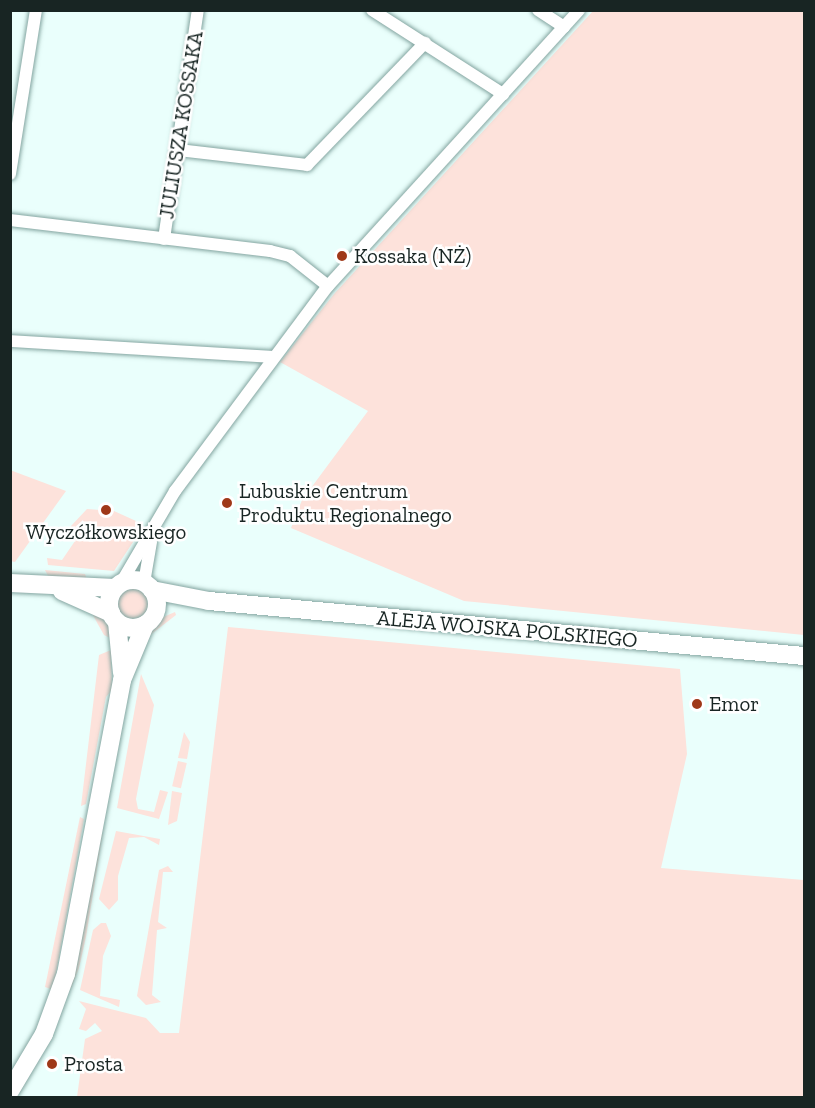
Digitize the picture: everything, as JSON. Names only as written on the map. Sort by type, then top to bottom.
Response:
[{"type":"main road","points":[[10,583],[55,588],[118,586],[114,618],[122,680]]},
{"type":"main road","name":"ALEJA WOJSKA POLSKIEGO","points":[[118,586],[148,586],[209,601],[804,656]]},
{"type":"main road","points":[[10,1092],[44,1034],[66,974],[122,680],[150,619],[148,586]]},
{"type":"main road","points":[[55,588],[114,618]]},
{"type":"main road","name":"ALEJA WOJSKA POLSKIEGO","points":[[114,618],[150,619],[209,601]]},
{"type":"street","points":[[10,174],[36,10]]},
{"type":"street","name":"JULIUSZA KOSSAKA","points":[[164,239],[198,10]]},
{"type":"street","points":[[372,10],[503,94]]},
{"type":"street","points":[[538,10],[564,27]]},
{"type":"street","points":[[118,586],[152,534],[175,491],[272,357],[328,286],[579,10]]},
{"type":"street","points":[[178,150],[307,165],[425,43]]},
{"type":"street","name":"JULIUSZA KOSSAKA","points":[[10,220],[290,256],[328,286]]},
{"type":"street","points":[[10,341],[272,357]]},
{"type":"street","points":[[148,586],[152,534]]},
{"type":"shaded area","points":[[593,11],[804,11],[804,635],[464,601],[291,528],[302,500],[368,411],[280,362],[334,294]]},
{"type":"shaded area","points":[[10,470],[66,491],[15,562],[10,561]]},
{"type":"shaded area","points":[[87,509],[114,511],[136,521],[137,536],[114,571],[48,565],[47,558],[62,560],[75,541],[71,526]]},
{"type":"shaded area","points":[[45,570],[85,574],[87,579],[48,576]]},
{"type":"shaded area","points":[[133,589],[143,594],[148,604],[143,614],[133,619],[123,614],[118,604],[123,594]]},
{"type":"shaded area","points":[[90,610],[101,612],[116,641],[104,635]]},
{"type":"shaded area","points":[[175,612],[176,615],[140,643],[161,618]]},
{"type":"shaded area","points":[[228,627],[680,669],[687,754],[661,868],[804,880],[804,1097],[77,1097],[85,1039],[102,1031],[95,1023],[86,1031],[79,1029],[86,1009],[79,1001],[146,1018],[160,1033],[179,1033]]},
{"type":"shaded area","points":[[111,650],[112,690],[106,697],[86,804],[81,806],[99,655]]},
{"type":"shaded area","points":[[141,674],[154,705],[136,799],[138,809],[154,812],[160,790],[168,792],[159,819],[117,808]]},
{"type":"shaded area","points":[[184,732],[190,742],[187,759],[178,758]]},
{"type":"shaded area","points":[[178,761],[187,763],[181,788],[172,786]]},
{"type":"shaded area","points":[[172,791],[182,793],[177,821],[168,825]]},
{"type":"shaded area","points":[[80,817],[84,819],[53,990],[45,987]]},
{"type":"shaded area","points":[[104,826],[86,937],[79,968],[70,991]]},
{"type":"shaded area","points":[[116,831],[160,839],[159,845],[144,837],[129,838],[118,876],[118,900],[109,910],[99,899]]},
{"type":"shaded area","points":[[168,866],[173,872],[163,872],[158,922],[167,928],[157,930],[152,995],[161,1002],[146,1005],[137,996],[159,870]]},
{"type":"shaded area","points":[[101,923],[106,923],[111,936],[103,956],[100,996],[120,1000],[119,1007],[80,990],[93,930]]},
{"type":"place","name":"Kossaka (NŻ)","points":[[342,256]]},
{"type":"place","name":"Lubuskie Centrum Produktu Regionalnego","points":[[227,503]]},
{"type":"place","name":"Wyczółkowskiego","points":[[106,510]]},
{"type":"place","name":"Emor","points":[[697,704]]},
{"type":"place","name":"Prosta","points":[[52,1064]]}]
